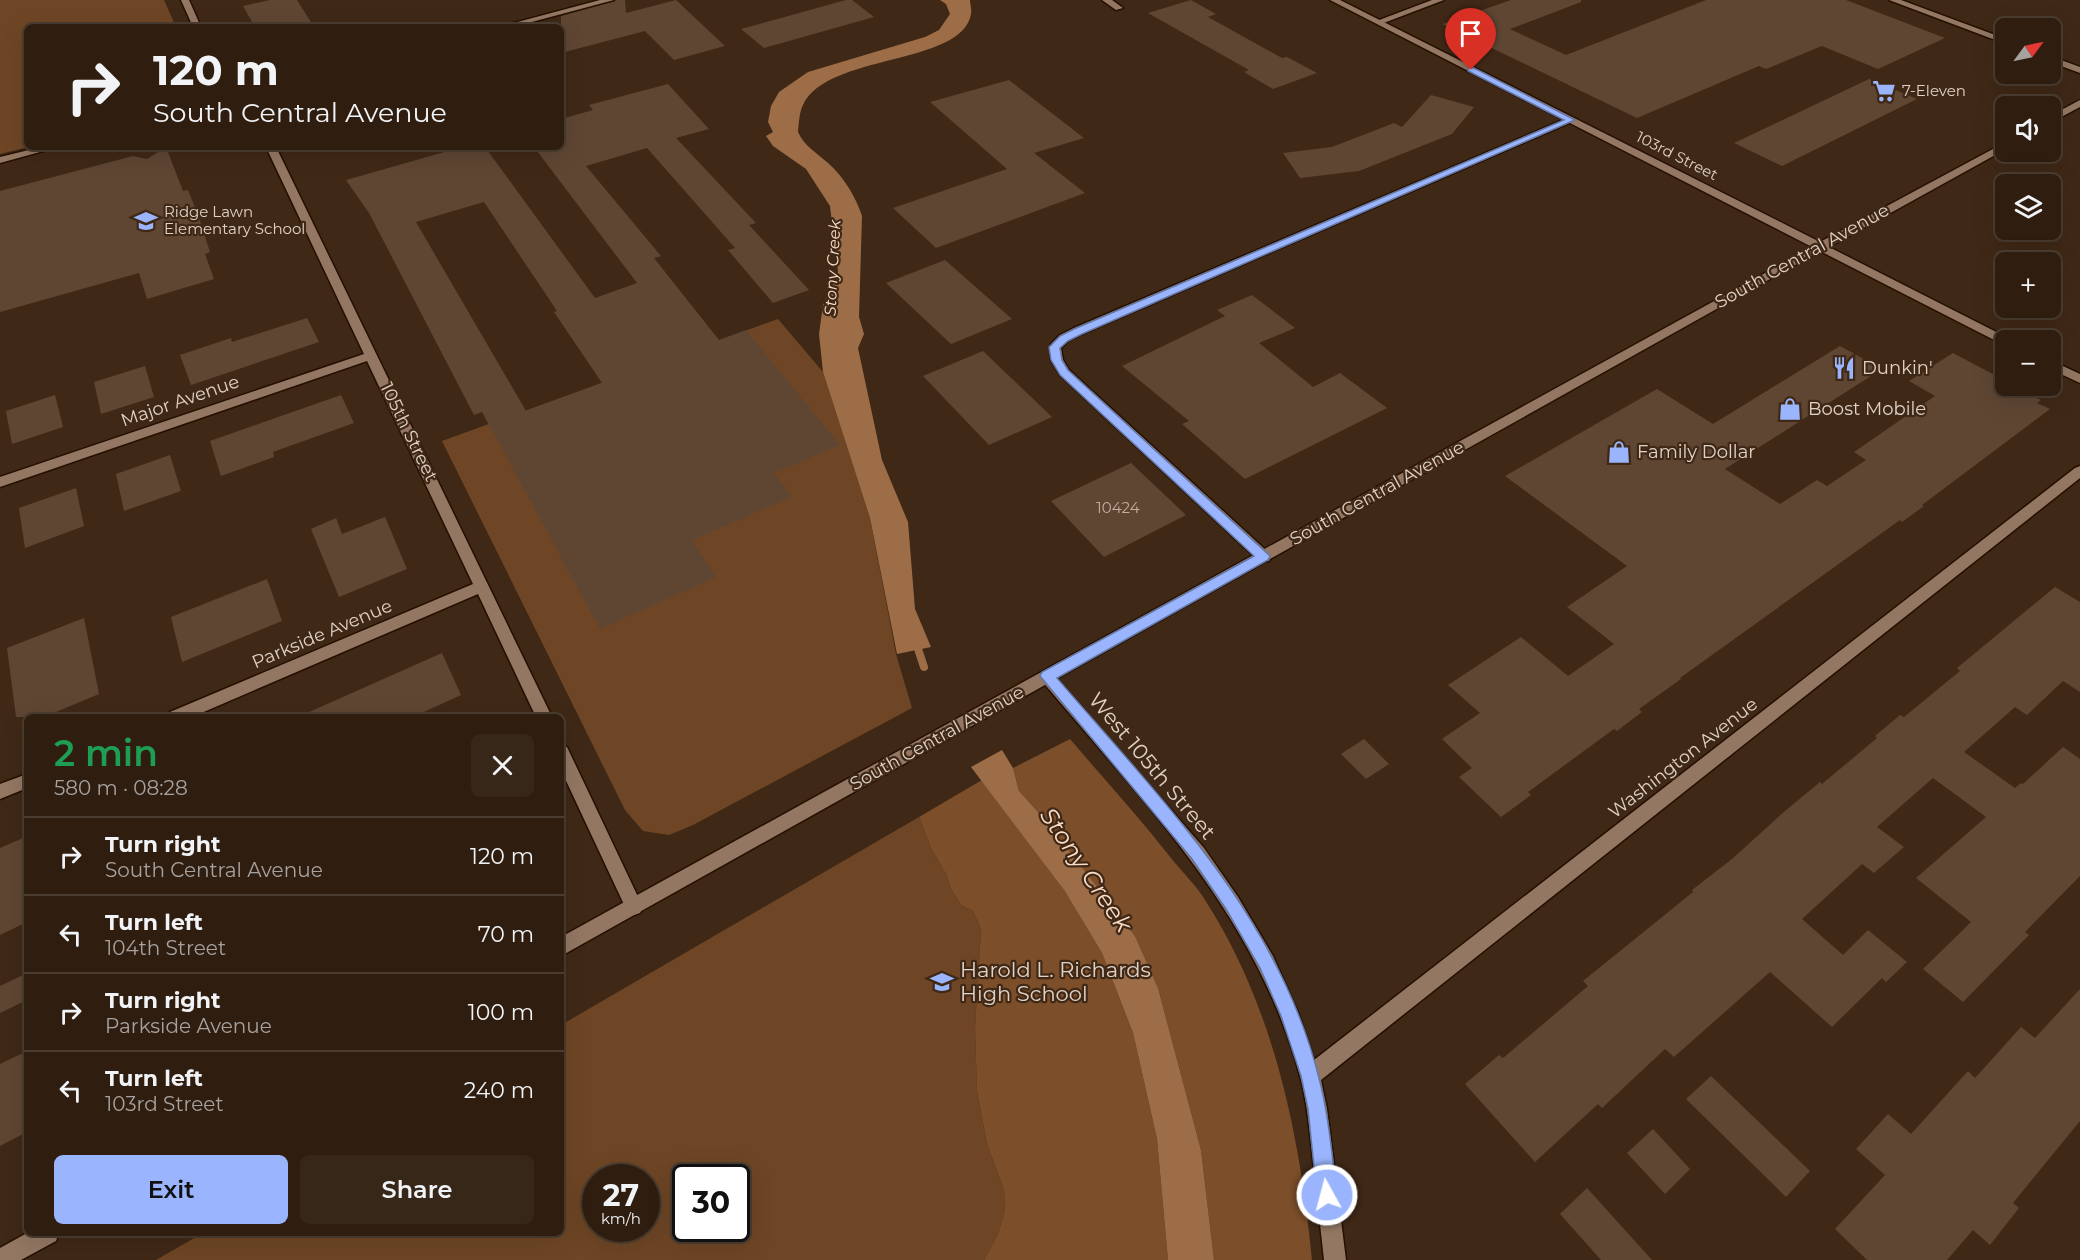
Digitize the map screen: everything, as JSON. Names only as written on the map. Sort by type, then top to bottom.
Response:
[{"type":"street","points":[[515,24],[610,0]]},
{"type":"street","points":[[1106,0],[1119,8]]},
{"type":"street","name":"103rd Street","points":[[1334,0],[1995,335]]},
{"type":"street","points":[[1378,22],[1440,0]]},
{"type":"street","points":[[1893,0],[1995,38]]},
{"type":"street","points":[[188,1],[196,24]]},
{"type":"street","points":[[2061,63],[2080,70]]},
{"type":"street","points":[[2061,114],[2080,103]]},
{"type":"street","points":[[1264,556],[1064,372],[1057,360],[1055,347],[1064,338],[1078,331],[1571,120]]},
{"type":"street","points":[[0,160],[41,150]]},
{"type":"street","name":"105th Street","points":[[272,150],[543,714]]},
{"type":"street","name":"South Central Avenue","points":[[564,945],[1995,151]]},
{"type":"street","name":"Major Avenue","points":[[0,482],[372,355]]},
{"type":"street","points":[[2061,370],[2080,379]]},
{"type":"street","name":"Washington Avenue","points":[[1310,1076],[2080,471]]},
{"type":"street","name":"Parkside Avenue","points":[[183,714],[483,586]]},
{"type":"street","name":"West 105th Street","points":[[1047,676],[1198,854],[1232,903],[1266,962],[1289,1015],[1310,1076],[1317,1109],[1335,1260]]},
{"type":"street","points":[[564,758],[634,907]]},
{"type":"street","points":[[0,792],[24,782]]},
{"type":"street","points":[[0,1260],[43,1236]]},
{"type":"shaded area","points":[[0,0],[164,0],[175,24],[24,24],[24,148],[0,154]]},
{"type":"shaded area","points":[[940,0],[970,0],[971,14],[962,31],[944,43],[838,76],[817,88],[803,105],[798,132],[807,146],[834,168],[844,180],[862,216],[859,317],[864,334],[858,348],[882,460],[908,522],[915,609],[931,647],[897,654],[870,518],[823,372],[819,334],[823,305],[838,272],[830,206],[806,169],[773,146],[766,136],[773,132],[768,122],[771,106],[779,92],[808,72],[925,37],[939,30],[950,14],[946,4]]},
{"type":"shaded area","points":[[778,319],[823,372],[870,518],[896,654],[912,708],[693,825],[669,835],[643,831],[625,810],[442,441]]},
{"type":"shaded area","points":[[1070,739],[1201,894],[1229,941],[1249,984],[1280,1073],[1291,1119],[1307,1213],[1312,1260],[1214,1260],[1201,1150],[1158,988],[1135,936],[1048,823],[1019,791],[1013,768]]},
{"type":"shaded area","points":[[1002,750],[1013,768],[1019,791],[1048,823],[1135,936],[1158,988],[1201,1150],[1214,1260],[1168,1260],[1157,1139],[1133,1033],[1102,953],[1064,890],[971,767]]},
{"type":"shaded area","points":[[982,780],[1064,890],[1102,953],[1133,1033],[1157,1139],[1168,1260],[984,1260],[998,1234],[1005,1210],[1004,1190],[987,1144],[977,1092],[975,1028],[981,929],[973,911],[961,905],[951,889],[919,817]]},
{"type":"shaded area","points":[[919,817],[951,889],[961,905],[973,911],[981,929],[975,1028],[977,1092],[987,1144],[1004,1190],[1005,1210],[998,1234],[984,1260],[156,1260],[198,1236],[564,1236],[564,1023]]},
{"type":"building","points":[[270,0],[297,0],[312,24],[253,24],[243,6]]},
{"type":"building","points":[[616,0],[625,0],[626,13],[676,0],[725,46],[674,60],[645,31],[564,52],[564,24],[561,24],[561,16]]},
{"type":"building","points":[[852,0],[874,17],[764,48],[741,29]]},
{"type":"building","points":[[1191,0],[1216,14],[1208,17],[1282,58],[1287,57],[1317,73],[1273,89],[1244,72],[1249,70],[1148,13]]},
{"type":"building","points":[[1511,0],[1581,0],[1581,2],[1510,29],[1566,55],[1706,0],[1846,0],[1945,38],[1878,69],[1822,46],[1766,69],[1759,66],[1637,118],[1442,24]]},
{"type":"building","points":[[1869,79],[1917,99],[1782,166],[1734,143]]},
{"type":"building","points":[[1009,80],[1084,138],[1034,153],[1085,193],[936,248],[893,208],[1007,169],[930,102]]},
{"type":"building","points":[[668,84],[709,129],[676,138],[756,223],[749,225],[809,290],[773,303],[728,250],[735,248],[647,148],[586,166],[661,256],[654,258],[719,340],[746,330],[840,445],[774,473],[792,497],[692,540],[716,577],[600,629],[482,412],[474,415],[369,213],[346,180],[451,150],[487,150],[595,298],[637,283],[536,150],[564,150],[564,118],[593,110],[589,105]],"holes":[[[484,202],[557,311],[554,312],[602,383],[526,411],[416,222]]]},
{"type":"building","points":[[1431,95],[1474,107],[1452,134],[1359,171],[1300,178],[1283,153],[1332,147],[1394,123],[1402,127]]},
{"type":"building","points":[[161,150],[167,150],[183,191],[188,190],[198,215],[210,252],[205,254],[214,279],[147,299],[139,273],[0,312],[0,191],[133,156],[147,159]]},
{"type":"building","points":[[945,260],[1012,319],[951,344],[886,283]]},
{"type":"building","points":[[1252,295],[1295,328],[1259,343],[1313,387],[1340,373],[1387,408],[1245,479],[1182,424],[1189,421],[1122,366],[1225,316],[1217,310]]},
{"type":"building","points":[[307,318],[319,342],[191,385],[180,355],[231,338],[232,342]]},
{"type":"building","points":[[1840,346],[1882,369],[1725,469],[1780,504],[1817,480],[1827,486],[1866,460],[1854,452],[1935,396],[1909,381],[1953,353],[1995,375],[1995,396],[2033,396],[2041,400],[2037,403],[2050,409],[1902,522],[1900,520],[1680,678],[1639,709],[1642,712],[1617,731],[1614,729],[1528,792],[1531,795],[1501,817],[1459,777],[1472,768],[1442,739],[1480,713],[1448,685],[1521,637],[1568,676],[1614,644],[1567,607],[1627,566],[1505,476],[1657,389],[1713,424]]},
{"type":"building","points":[[983,351],[1052,417],[989,445],[923,376]]},
{"type":"building","points":[[145,366],[154,397],[101,414],[94,382]]},
{"type":"building","points":[[55,395],[63,427],[12,444],[6,411]]},
{"type":"building","points":[[341,395],[354,423],[273,452],[274,457],[221,476],[210,441]]},
{"type":"building","points":[[170,455],[181,491],[124,511],[116,474]]},
{"type":"building","points":[[1131,463],[1186,515],[1104,557],[1051,501]]},
{"type":"building","points":[[76,488],[84,526],[25,548],[19,508]]},
{"type":"building","points":[[385,517],[407,569],[339,597],[311,529],[336,518],[342,534]]},
{"type":"building","points":[[267,579],[282,621],[182,662],[171,617]]},
{"type":"building","points":[[2055,587],[2080,602],[2080,692],[2063,681],[2027,715],[2015,707],[1964,752],[2015,788],[2023,784],[2063,747],[2080,759],[2080,876],[2025,932],[2029,935],[1963,1002],[1923,969],[1971,922],[1916,878],[1986,817],[1933,778],[1877,827],[1904,847],[1874,873],[1862,864],[1802,919],[1843,955],[1868,930],[1907,962],[1886,982],[1882,978],[1832,1027],[1770,972],[1674,1057],[1665,1049],[1602,1108],[1598,1104],[1535,1162],[1465,1084],[1499,1055],[1503,1058],[1588,986],[1583,981],[1693,892],[1692,890],[1732,859],[1820,782],[1822,784],[1877,738],[1875,736],[1900,715],[1904,717],[1960,671],[1957,668]]},
{"type":"building","points":[[84,618],[99,694],[51,714],[24,714],[24,717],[16,717],[7,648]]},
{"type":"building","points":[[442,653],[461,695],[420,714],[305,714]]},
{"type":"building","points":[[1364,739],[1389,764],[1366,779],[1341,754]]},
{"type":"building","points":[[23,838],[24,923],[0,935],[0,848]]},
{"type":"building","points":[[24,974],[24,1001],[0,1013],[0,986]]},
{"type":"building","points":[[2080,989],[2080,1121],[2013,1203],[2019,1208],[1990,1245],[1973,1230],[1947,1260],[1867,1260],[1835,1229],[1885,1175],[1856,1149],[1888,1114],[1911,1134],[1968,1071],[1975,1078],[2021,1027],[2035,1038]]},
{"type":"building","points":[[24,1052],[24,1134],[0,1146],[0,1064]]},
{"type":"building","points":[[1711,1076],[1810,1171],[1786,1197],[1686,1099]]},
{"type":"building","points":[[1653,1129],[1690,1169],[1665,1194],[1627,1153]]},
{"type":"building","points":[[1587,1188],[1652,1260],[1601,1260],[1560,1214]]},
{"type":"waterway","name":"Stony Creek","points":[[915,640],[924,667]]},
{"type":"place","name":"7-Eleven","points":[[1884,91]]},
{"type":"place","name":"Ridge Lawn Elementary School","points":[[146,221]]},
{"type":"place","name":"Dunkin'","points":[[1844,368]]},
{"type":"place","name":"Boost Mobile","points":[[1790,409]]},
{"type":"place","name":"Family Dollar","points":[[1619,452]]},
{"type":"place","name":"Harold L. Richards High School","points":[[942,982]]},
{"type":"route","points":[[1327,1195],[1317,1109],[1310,1076],[1289,1015],[1266,962],[1232,903],[1198,854],[1047,676],[1264,556],[1064,372],[1057,360],[1055,347],[1064,338],[1078,331],[1571,120],[1471,70]]}]
